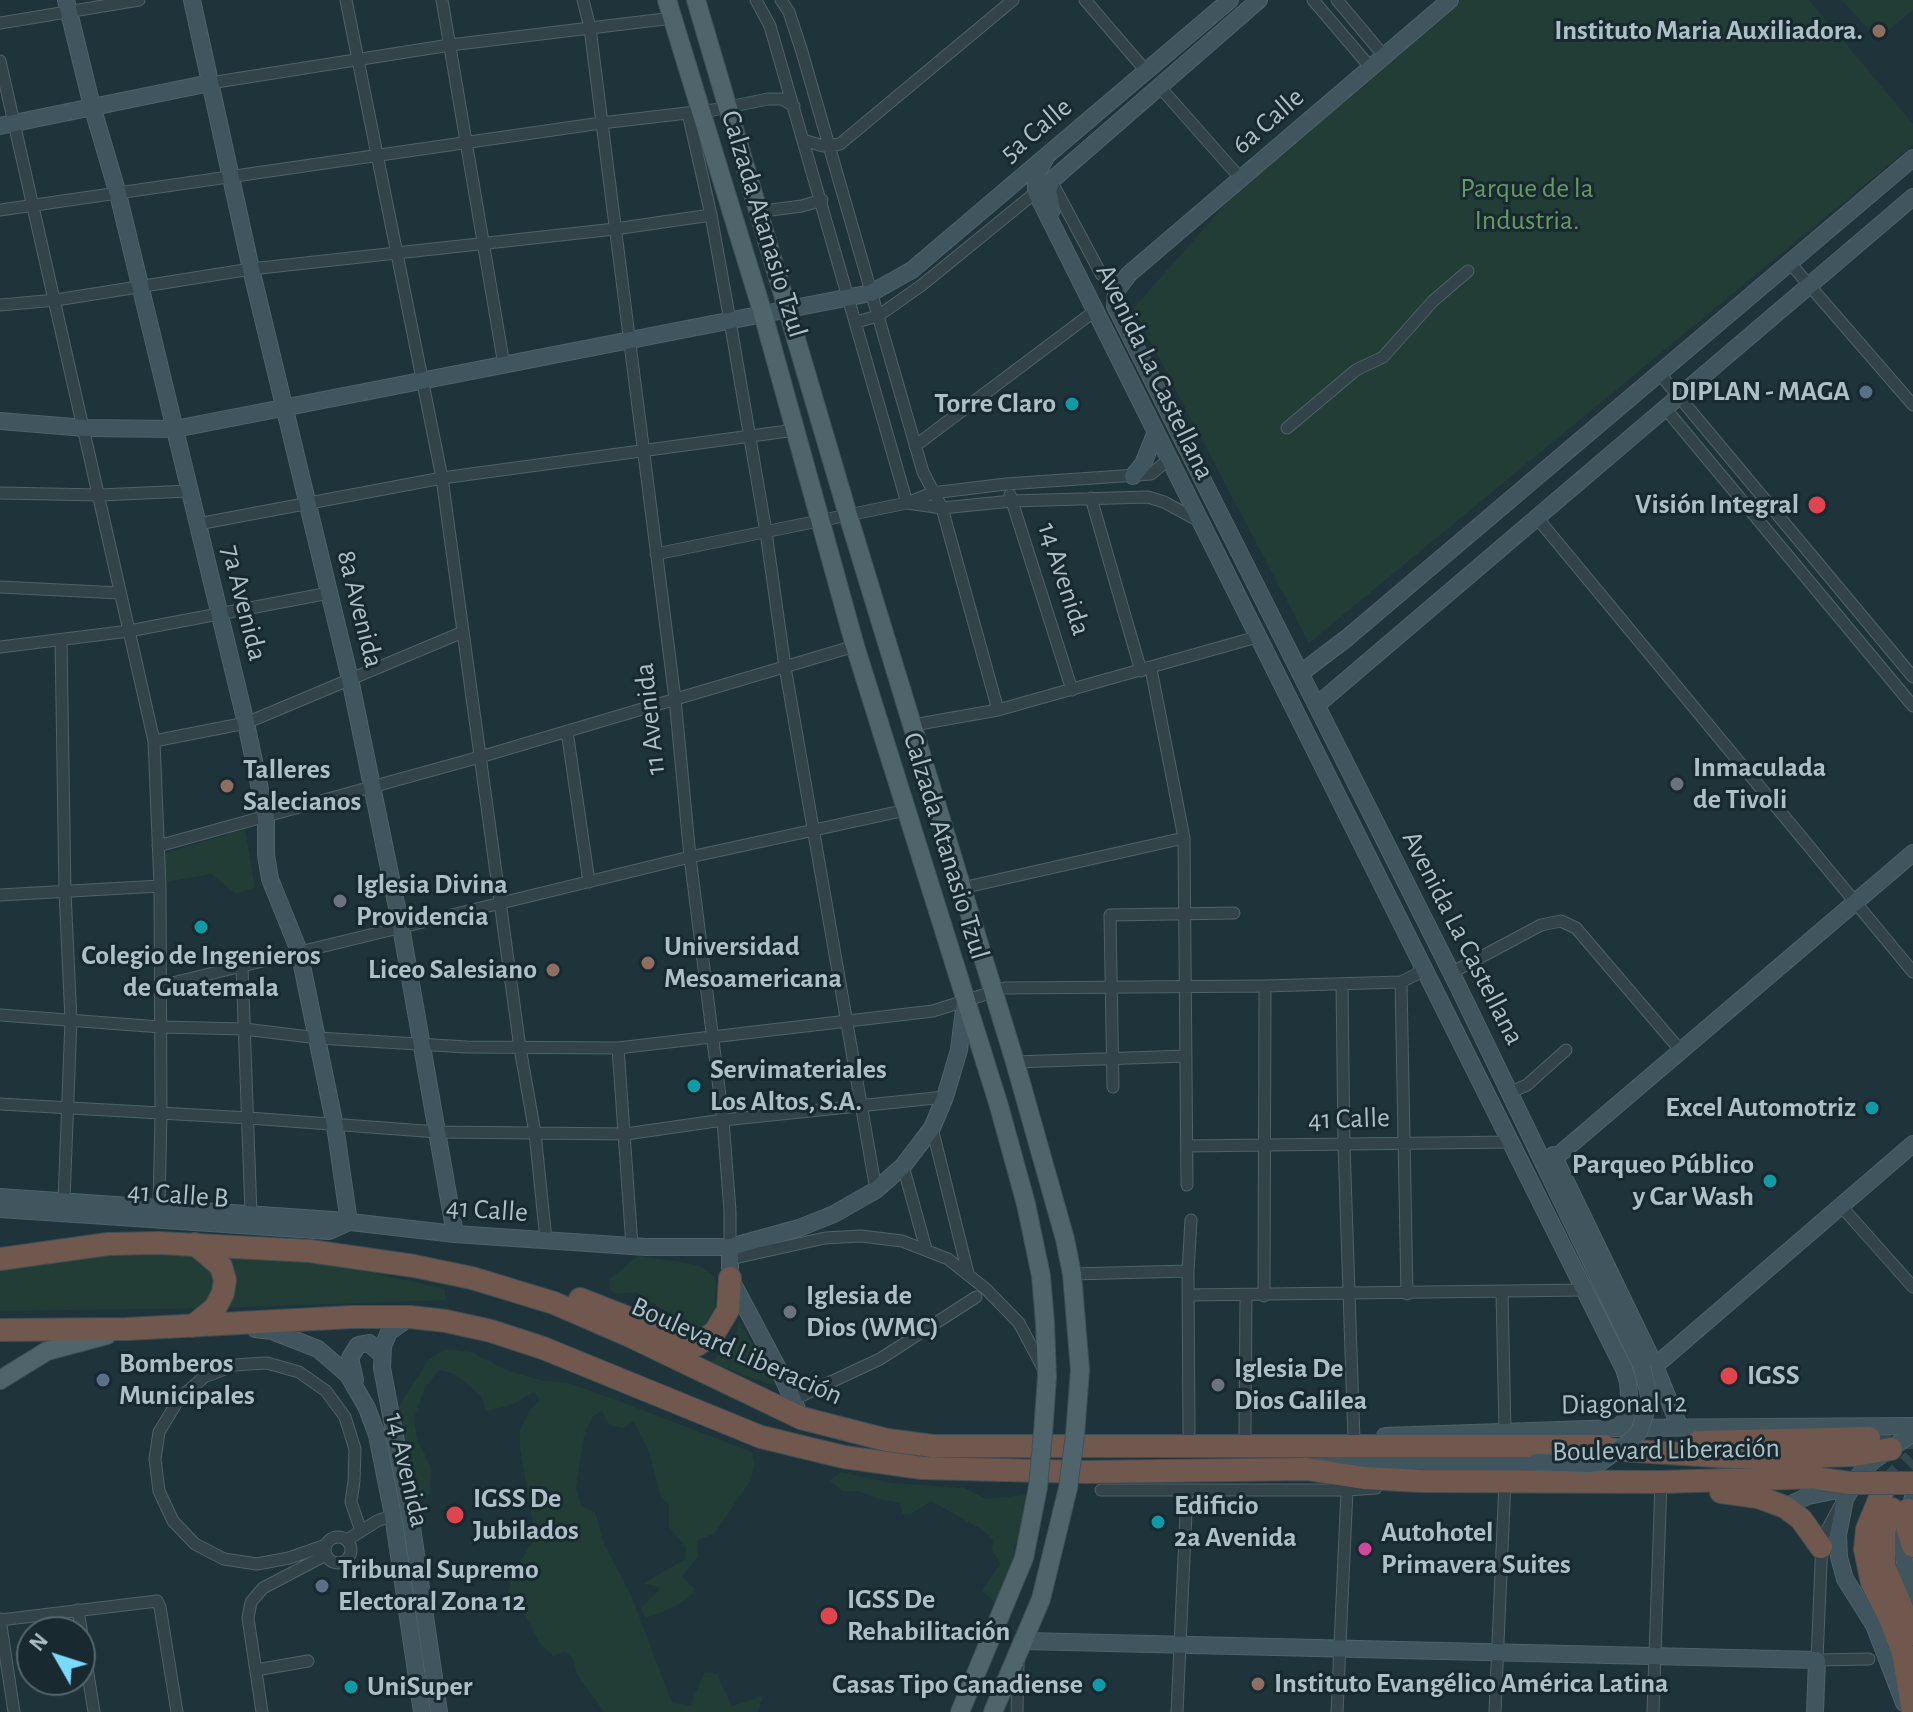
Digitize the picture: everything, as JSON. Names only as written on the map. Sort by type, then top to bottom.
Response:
[{"type":"highway","points":[[0,1246],[64,1238],[108,1244]]},
{"type":"highway","name":"Boulevard Liberación","points":[[0,1259],[108,1244],[272,1247],[379,1259],[472,1278],[554,1303],[790,1408],[887,1440],[933,1446],[1345,1444],[1579,1447],[1617,1430]]},
{"type":"highway","points":[[193,1326],[215,1308],[223,1293],[225,1280],[221,1266],[195,1244]]},
{"type":"highway","points":[[472,1278],[489,1274],[534,1284],[596,1304],[697,1345],[715,1332],[728,1310],[730,1261]]},
{"type":"highway","name":"Boulevard Liberación","points":[[0,1330],[127,1329],[410,1317],[491,1331],[543,1348],[761,1437],[861,1460],[958,1470],[1307,1469],[1364,1478],[1420,1481],[1661,1482],[1913,1476]]},
{"type":"highway","name":"Boulevard Liberación","points":[[1672,1436],[1869,1438]]},
{"type":"highway","points":[[1579,1447],[1718,1456],[1791,1457],[1855,1455],[1891,1449]]},
{"type":"highway","points":[[1815,1478],[1850,1483],[1913,1483]]},
{"type":"highway","points":[[1661,1482],[1681,1490],[1758,1497],[1785,1507],[1801,1519],[1821,1547]]},
{"type":"highway","points":[[1899,1501],[1867,1529],[1866,1557],[1872,1583],[1903,1652],[1910,1712]]},
{"type":"highway","points":[[1899,1501],[1913,1546]]},
{"type":"highway","points":[[1899,1501],[1884,1531],[1884,1566],[1913,1634]]},
{"type":"main road","name":"8a Avenida","points":[[192,0],[251,269],[350,679],[423,1043],[455,1234]]},
{"type":"main road","name":"Calzada Atanasio Tzul","points":[[696,0],[848,515],[1015,1062],[1052,1190],[1072,1274],[1080,1370],[1068,1488],[1041,1599],[993,1712]]},
{"type":"main road","name":"5a Calle","points":[[0,421],[85,428],[175,429],[871,293],[912,270],[1230,0]]},
{"type":"main road","name":"5a Calle","points":[[1048,189],[1159,86],[1259,0]]},
{"type":"main road","name":"6a Calle","points":[[1121,283],[1450,0]]},
{"type":"main road","name":"7a Avenida","points":[[68,6],[92,106],[118,194],[246,723],[266,818],[266,855],[270,879],[299,951],[335,1126],[349,1222]]},
{"type":"main road","name":"Calzada Atanasio Tzul","points":[[670,9],[694,112],[763,314],[855,646],[999,1106],[1026,1204],[1041,1276],[1047,1377],[1038,1487],[1024,1558],[960,1712]]},
{"type":"main road","points":[[8,125],[210,83]]},
{"type":"main road","points":[[1047,155],[1036,176],[1048,189]]},
{"type":"main road","points":[[1264,649],[1294,673],[1301,673],[1347,638],[1913,158]]},
{"type":"main road","name":"Avenida La Castellana","points":[[1048,189],[1058,232],[1155,434],[1624,1369],[1630,1399],[1617,1430]]},
{"type":"main road","points":[[1264,649],[1296,694],[1317,705],[1913,197]]},
{"type":"main road","name":"Avenida La Castellana","points":[[1121,283],[1115,295],[1116,311],[1190,450],[1649,1366],[1667,1391],[1672,1436]]},
{"type":"main road","points":[[1133,476],[1143,464],[1155,434]]},
{"type":"main road","points":[[1168,460],[1169,454],[1177,447],[1190,450]]},
{"type":"main road","points":[[1555,1158],[1913,853]]},
{"type":"main road","points":[[1423,964],[1429,928]]},
{"type":"main road","name":"41 Calle","points":[[0,1197],[159,1206],[455,1234],[711,1249],[730,1261],[834,1214],[876,1190],[903,1166],[932,1128],[945,1097],[959,1050],[965,1001]]},
{"type":"main road","name":"Avenida La Castellana","points":[[1307,1469],[1334,1463],[1371,1461],[1588,1464],[1601,1462],[1639,1432],[1650,1400],[1649,1366],[1555,1158],[1538,1125],[1513,1097]]},
{"type":"main road","points":[[1649,1366],[1913,1144]]},
{"type":"main road","name":"41 Calle B","points":[[0,1209],[329,1231],[349,1222]]},
{"type":"main road","name":"11 Avenida","points":[[730,1261],[790,1408]]},
{"type":"main road","points":[[358,1390],[351,1367],[353,1351],[358,1345],[369,1343],[381,1354],[389,1332],[410,1317]]},
{"type":"main road","name":"14 Avenida","points":[[230,1324],[272,1331],[309,1344],[331,1358],[358,1390],[377,1435],[393,1515],[422,1712]]},
{"type":"main road","points":[[0,1380],[47,1351],[127,1329]]},
{"type":"main road","name":"14 Avenida","points":[[381,1354],[411,1520],[439,1712]]},
{"type":"main road","points":[[1617,1430],[1667,1391]]},
{"type":"main road","name":"Diagonal 12","points":[[1345,1444],[1406,1435],[1505,1431],[1617,1430],[1672,1436],[1913,1426]]},
{"type":"main road","points":[[1910,1712],[1874,1625],[1850,1589],[1841,1567],[1838,1535],[1848,1493],[1873,1461],[1913,1433]]},
{"type":"main road","points":[[1785,1507],[1808,1496],[1848,1493]]},
{"type":"main road","points":[[1899,1501],[1903,1554],[1913,1600]]},
{"type":"main road","points":[[1022,1648],[1181,1644],[1817,1660],[1815,1712]]},
{"type":"street","points":[[0,23],[68,6],[139,0]]},
{"type":"street","points":[[346,0],[442,478],[520,1048],[535,1133],[546,1240]]},
{"type":"street","points":[[442,0],[504,365]]},
{"type":"street","name":"11 Avenida","points":[[583,0],[590,28],[675,699],[690,857],[723,1120],[730,1261]]},
{"type":"street","points":[[756,0],[770,26],[907,503]]},
{"type":"street","points":[[781,0],[792,20],[831,147],[915,446],[932,493],[942,508],[998,710]]},
{"type":"street","points":[[803,140],[831,147],[840,144],[1013,0]]},
{"type":"street","points":[[1085,0],[1146,71]]},
{"type":"street","points":[[1313,0],[1371,68]]},
{"type":"street","points":[[1337,0],[1384,56]]},
{"type":"street","points":[[210,83],[450,45],[590,28],[670,9]]},
{"type":"street","points":[[0,61],[8,125],[35,206],[154,741],[160,886],[159,1206]]},
{"type":"street","points":[[1159,86],[1241,179]]},
{"type":"street","points":[[0,210],[768,99],[782,99],[794,106]]},
{"type":"street","points":[[694,112],[766,532],[785,667],[876,1190]]},
{"type":"street","name":"Avenida La Castellana","points":[[1048,189],[1101,274],[1110,281],[1121,283]]},
{"type":"street","name":"5a Calle","points":[[856,322],[878,316],[1048,189]]},
{"type":"street","points":[[771,210],[822,200]]},
{"type":"street","points":[[0,305],[56,300],[251,269],[615,229],[711,215]]},
{"type":"street","points":[[1790,263],[1913,405]]},
{"type":"street","points":[[1287,428],[1356,370],[1383,357],[1433,301],[1468,271]]},
{"type":"street","points":[[915,446],[1096,310]]},
{"type":"street","points":[[1660,374],[1671,403],[1913,706]]},
{"type":"street","points":[[1671,403],[1913,677]]},
{"type":"street","points":[[883,417],[905,411]]},
{"type":"street","points":[[198,524],[442,478],[795,430]]},
{"type":"street","points":[[656,554],[907,503],[932,493],[1006,484],[1151,474],[1168,460]]},
{"type":"street","name":"14 Avenida","points":[[1006,484],[1072,690]]},
{"type":"street","points":[[0,493],[100,495],[188,491]]},
{"type":"street","points":[[1091,498],[1146,670],[1184,838],[1187,1185]]},
{"type":"street","points":[[907,503],[942,508],[1012,501],[1156,498],[1199,521]]},
{"type":"street","points":[[1538,519],[1913,972]]},
{"type":"street","points":[[0,587],[120,593]]},
{"type":"street","points":[[0,647],[129,631],[329,593]]},
{"type":"street","points":[[154,741],[246,723],[463,632]]},
{"type":"street","points":[[61,640],[65,892],[71,1020],[64,1200]]},
{"type":"street","points":[[158,846],[480,757],[855,646]]},
{"type":"street","points":[[913,725],[998,710],[1146,670],[1264,649]]},
{"type":"street","points":[[567,731],[589,882]]},
{"type":"street","points":[[160,986],[690,857],[906,810]]},
{"type":"street","points":[[962,888],[1184,838]]},
{"type":"street","points":[[0,895],[160,886]]},
{"type":"street","points":[[1113,1087],[1110,915],[1234,913]]},
{"type":"street","points":[[1451,973],[1541,925],[1561,921],[1576,928],[1681,1051]]},
{"type":"street","points":[[0,1015],[161,1027],[244,1029],[318,1038],[520,1048],[618,1048],[933,1011],[1005,988],[1401,982],[1417,974],[1423,964]]},
{"type":"street","points":[[242,966],[251,1214]]},
{"type":"street","points":[[1401,982],[1407,1294]]},
{"type":"street","points":[[1342,984],[1348,1295],[1345,1444]]},
{"type":"street","points":[[1264,1296],[1265,986]]},
{"type":"street","points":[[618,1048],[632,1246]]},
{"type":"street","points":[[1513,1097],[1566,1050]]},
{"type":"street","points":[[1015,1062],[1186,1056]]},
{"type":"street","points":[[0,1104],[438,1132],[626,1134],[723,1120],[945,1097]]},
{"type":"street","points":[[932,1128],[968,1273]]},
{"type":"street","name":"41 Calle","points":[[1187,1146],[1512,1142]]},
{"type":"street","points":[[903,1166],[926,1249]]},
{"type":"street","points":[[1841,1206],[1913,1287]]},
{"type":"street","points":[[1189,1432],[1188,1271],[1191,1220]]},
{"type":"street","name":"41 Calle","points":[[730,1261],[804,1241],[846,1236],[902,1241],[926,1249],[968,1273],[1019,1323],[1047,1377]]},
{"type":"street","points":[[1072,1274],[1188,1271]]},
{"type":"street","points":[[1189,1295],[1586,1290]]},
{"type":"street","points":[[1502,1293],[1505,1431]]},
{"type":"street","points":[[1245,1433],[1246,1296]]},
{"type":"street","points":[[790,1408],[880,1359],[976,1297]]},
{"type":"street","points":[[326,1550],[257,1564],[224,1559],[195,1544],[173,1521],[159,1491],[155,1459],[159,1432],[179,1399],[204,1377],[235,1365],[267,1363],[299,1372],[326,1391],[345,1417],[355,1449],[351,1502],[361,1531]]},
{"type":"street","name":"Boulevard Liberación","points":[[1101,1490],[1347,1490],[1420,1481]]},
{"type":"street","points":[[1495,1712],[1505,1481]]},
{"type":"street","points":[[1653,1712],[1661,1482]]},
{"type":"street","points":[[1337,1712],[1347,1490]]},
{"type":"street","points":[[1177,1712],[1187,1491]]},
{"type":"street","points":[[1848,1493],[1828,1525],[1821,1547],[1817,1660],[1869,1659]]},
{"type":"street","points":[[347,1540],[393,1515]]},
{"type":"street","points":[[262,1712],[248,1618],[251,1602],[263,1588],[326,1550],[335,1537],[347,1540],[351,1547],[347,1559],[335,1563],[326,1550]]},
{"type":"street","points":[[289,1558],[297,1570]]},
{"type":"street","points":[[14,1712],[0,1620],[157,1601],[177,1712]]},
{"type":"street","points":[[78,1610],[94,1712]]},
{"type":"street","points":[[1017,1712],[1022,1648]]},
{"type":"street","points":[[256,1670],[308,1661]]},
{"type":"green space","name":"Parque de la Industria.","points":[[1461,0],[1809,0],[1913,124],[1913,145],[1309,643],[1133,309],[1243,184]]},
{"type":"green space","name":"Instituto Maria Auxiliadora.","points":[[1842,0],[1913,0],[1913,10],[1877,40]]},
{"type":"green space","points":[[245,829],[255,887],[236,894],[211,874],[167,882],[163,854]]},
{"type":"green space","points":[[87,1255],[206,1256],[330,1263],[445,1289],[445,1300],[224,1308],[0,1311],[0,1269]]},
{"type":"green space","points":[[638,1256],[688,1263],[702,1267],[713,1275],[716,1284],[714,1314],[699,1335],[691,1331],[687,1320],[677,1319],[639,1298],[637,1292],[615,1294],[609,1289],[610,1279]]},
{"type":"green space","points":[[739,1321],[779,1379],[776,1385],[711,1362],[725,1349],[737,1331]]},
{"type":"green space","points":[[446,1349],[471,1352],[509,1371],[544,1381],[568,1383],[752,1452],[755,1464],[751,1480],[714,1534],[697,1540],[698,1557],[682,1576],[695,1590],[687,1599],[646,1618],[641,1608],[661,1587],[643,1584],[685,1559],[686,1547],[669,1527],[669,1504],[661,1498],[649,1452],[634,1421],[624,1428],[609,1425],[602,1411],[592,1417],[584,1436],[576,1487],[581,1506],[595,1512],[605,1546],[631,1595],[672,1703],[690,1705],[705,1672],[717,1674],[732,1706],[763,1696],[758,1712],[604,1712],[576,1673],[574,1661],[566,1652],[553,1656],[540,1644],[526,1617],[508,1596],[511,1577],[535,1537],[520,1447],[520,1431],[529,1411],[540,1400],[534,1392],[513,1404],[487,1411],[480,1395],[455,1374],[438,1370],[424,1390],[414,1418],[417,1439],[431,1467],[430,1493],[422,1500],[411,1497],[399,1439],[398,1408],[428,1360]]},
{"type":"green space","points":[[840,1472],[892,1483],[965,1488],[986,1499],[1025,1495],[1028,1498],[1022,1538],[1014,1545],[1016,1562],[998,1606],[982,1590],[1000,1564],[992,1549],[993,1539],[931,1501],[911,1514],[902,1514],[900,1503],[858,1491],[842,1491],[830,1481]]},
{"type":"tunnel","points":[[1869,1438],[1913,1438]]},
{"type":"tunnel","points":[[1884,1488],[1913,1460]]},
{"type":"place","name":"Instituto Maria Auxiliadora.","points":[[1879,31]]},
{"type":"place","name":"DIPLAN - MAGA","points":[[1866,392]]},
{"type":"place","name":"Torre Claro","points":[[1072,404]]},
{"type":"place","name":"Visión Integral","points":[[1817,505]]},
{"type":"place","name":"Inmaculada de Tivoli","points":[[1677,784]]},
{"type":"place","name":"Talleres Salecianos","points":[[227,786]]},
{"type":"place","name":"Iglesia Divina Providencia","points":[[340,901]]},
{"type":"place","name":"Colegio de Ingenieros de Guatemala","points":[[201,927]]},
{"type":"place","name":"Universidad Mesoamericana","points":[[648,963]]},
{"type":"place","name":"Liceo Salesiano","points":[[553,970]]},
{"type":"place","name":"Servimateriales Los Altos, S.A.","points":[[694,1086]]},
{"type":"place","name":"Excel Automotriz","points":[[1872,1108]]},
{"type":"place","name":"Parqueo Público y Car Wash","points":[[1770,1181]]},
{"type":"place","name":"Iglesia de Dios (WMC)","points":[[790,1312]]},
{"type":"place","name":"IGSS","points":[[1729,1376]]},
{"type":"place","name":"Bomberos Municipales","points":[[103,1380]]},
{"type":"place","name":"Iglesia De Dios Galilea","points":[[1218,1385]]},
{"type":"place","name":"IGSS De Jubilados","points":[[455,1515]]},
{"type":"place","name":"Edificio 2a Avenida","points":[[1158,1522]]},
{"type":"place","name":"Autohotel Primavera Suites","points":[[1365,1549]]},
{"type":"place","name":"Tribunal Supremo Electoral Zona 12","points":[[322,1586]]},
{"type":"place","name":"IGSS De Rehabilitación","points":[[829,1616]]},
{"type":"place","name":"Instituto Evangélico América Latina","points":[[1258,1684]]},
{"type":"place","name":"Casas Tipo Canadiense","points":[[1099,1685]]},
{"type":"place","name":"UniSuper","points":[[351,1687]]}]
